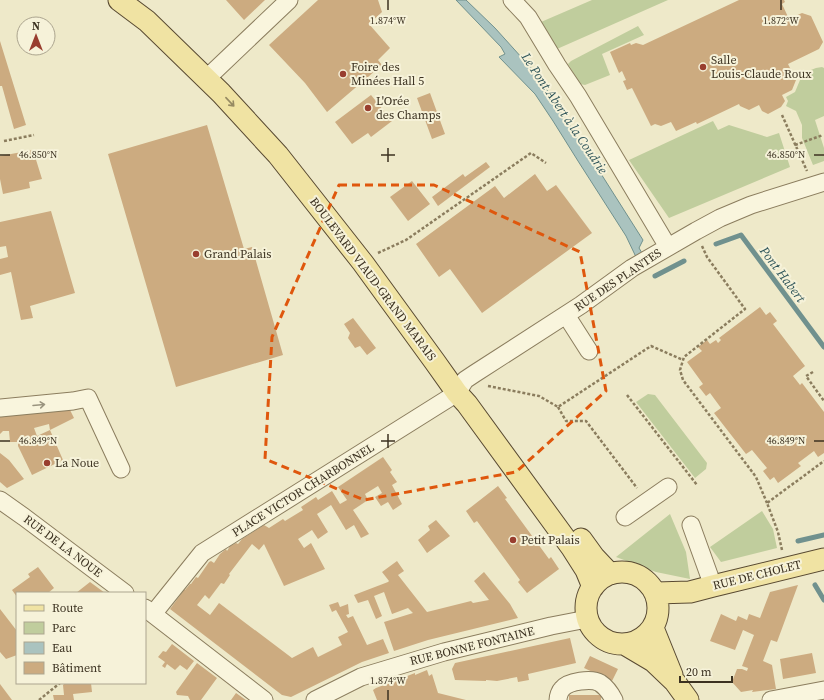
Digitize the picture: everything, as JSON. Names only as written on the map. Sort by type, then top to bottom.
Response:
[{"type":"main road","name":"BOULEVARD VIAUD-GRAND MARAIS","points":[[119,0],[212,74],[232,83],[289,145],[372,256],[461,386],[594,557],[610,574]]},
{"type":"main road","name":"BOULEVARD VIAUD-GRAND MARAIS","points":[[142,0],[212,74],[221,93],[278,155],[363,263],[428,351],[461,386],[467,404],[572,548],[586,570],[593,587]]},
{"type":"main road","name":"RUE DE CHOLET","points":[[656,610],[690,592],[824,559]]},
{"type":"main road","points":[[656,610],[646,636],[637,642],[626,645],[606,641],[598,636],[591,628],[587,619],[586,608],[588,597],[593,587],[600,579],[610,574],[621,572],[631,573],[641,577],[649,584],[682,695]]},
{"type":"main road","points":[[626,645],[653,661],[682,695]]},
{"type":"street","points":[[512,0],[528,17],[578,96],[668,247]]},
{"type":"street","points":[[212,74],[283,2]]},
{"type":"street","name":"RUE DES PLANTES","points":[[461,386],[478,371],[581,306],[632,268],[720,218],[818,176]]},
{"type":"street","points":[[566,315],[589,351]]},
{"type":"street","name":"PLACE VICTOR CHARBONNEL","points":[[149,611],[202,553],[461,386]]},
{"type":"street","points":[[0,408],[88,398],[121,469]]},
{"type":"street","points":[[625,517],[668,487]]},
{"type":"street","name":"RUE DE LA NOUE","points":[[1,502],[24,517],[124,592]]},
{"type":"street","points":[[691,525],[712,586]]},
{"type":"street","points":[[149,611],[264,700]]},
{"type":"street","name":"RUE BONNE FONTAINE","points":[[315,700],[369,674],[444,652],[551,626],[587,619]]},
{"type":"street","points":[[558,700],[562,688],[573,682],[589,681],[600,683],[610,693],[614,700]]},
{"type":"street","points":[[770,700],[824,690]]},
{"type":"path","points":[[782,115],[807,172],[818,176]]},
{"type":"path","points":[[4,141],[34,134]]},
{"type":"path","points":[[795,145],[823,135]]},
{"type":"path","points":[[372,256],[406,240],[531,153],[546,163]]},
{"type":"path","points":[[696,231],[707,257],[745,309],[684,357],[680,370],[683,380],[756,477],[778,532],[786,568]]},
{"type":"path","points":[[558,407],[651,346],[683,360]]},
{"type":"path","points":[[814,372],[806,376],[824,401]]},
{"type":"path","points":[[488,386],[539,396],[558,407],[566,421],[586,421],[647,501]]},
{"type":"path","points":[[627,395],[697,485]]},
{"type":"path","points":[[767,503],[824,461]]},
{"type":"path","points":[[39,700],[59,684]]},
{"type":"highlighted area","points":[[339,185],[434,185],[580,252],[606,391],[516,472],[364,500],[265,459],[272,337]]},
{"type":"green space","points":[[592,0],[668,0],[557,49],[541,22]]},
{"type":"green space","points":[[638,26],[644,35],[602,54],[610,75],[585,85],[580,84],[568,64],[571,61]]},
{"type":"green space","points":[[822,67],[824,68],[824,116],[815,120],[824,148],[824,161],[813,165],[802,138],[802,125],[796,111],[786,106],[788,101],[786,97],[795,92],[800,80],[798,75]]},
{"type":"green space","points":[[713,121],[718,130],[729,125],[767,137],[779,133],[790,167],[669,218],[629,160]]},
{"type":"green space","points":[[648,394],[655,395],[707,463],[706,469],[695,478],[636,402]]},
{"type":"green space","points":[[762,511],[773,529],[777,548],[721,562],[710,547]]},
{"type":"green space","points":[[670,514],[686,552],[690,579],[656,572],[616,557]]},
{"type":"water","points":[[456,0],[466,0],[495,28],[539,78],[643,240],[639,248],[642,253],[636,257],[626,236],[535,94],[499,57],[505,54],[501,47]]},
{"type":"building","points":[[226,0],[265,0],[244,20]]},
{"type":"building","points":[[318,0],[378,0],[382,12],[369,24],[390,48],[378,60],[382,65],[327,112],[305,83],[269,45]]},
{"type":"building","name":"Salle Louis-Claude Roux","points":[[739,0],[784,0],[785,2],[782,4],[789,19],[802,13],[811,16],[823,42],[819,49],[788,64],[796,80],[792,90],[782,95],[785,101],[781,107],[768,114],[762,111],[759,105],[749,110],[740,106],[739,104],[697,124],[696,122],[676,131],[671,122],[661,126],[655,124],[651,126],[632,88],[627,90],[623,81],[626,80],[622,71],[619,73],[610,52],[630,43],[631,45],[636,43],[643,45]]},
{"type":"building","points":[[0,41],[26,125],[14,129],[2,86],[0,86]]},
{"type":"building","points":[[430,93],[445,134],[432,139],[417,98]]},
{"type":"building","name":"L'Orée des Champs","points":[[371,95],[392,121],[371,137],[368,133],[352,144],[335,122]]},
{"type":"building","name":"Grand Palais","points":[[207,125],[244,249],[252,247],[283,355],[176,387],[108,154]]},
{"type":"building","points":[[33,150],[42,179],[29,182],[30,188],[3,194],[0,179],[0,156]]},
{"type":"building","points":[[486,162],[490,167],[438,206],[432,197],[463,174],[465,177]]},
{"type":"building","points":[[535,174],[547,191],[556,185],[592,233],[482,313],[450,269],[439,277],[416,244],[495,186],[504,198]]},
{"type":"building","points":[[412,181],[430,204],[408,221],[390,197]]},
{"type":"building","points":[[51,211],[75,293],[30,306],[33,318],[21,320],[11,272],[0,275],[0,259],[8,257],[6,246],[0,247],[0,222]]},
{"type":"building","points":[[760,307],[766,315],[770,312],[777,321],[773,324],[805,366],[793,376],[800,385],[802,383],[824,412],[824,453],[818,457],[814,451],[798,463],[801,466],[778,483],[774,477],[770,480],[763,471],[767,468],[752,450],[746,454],[714,413],[721,408],[710,393],[706,396],[699,387],[703,384],[687,362],[702,351],[698,347],[707,340],[710,344],[716,340],[718,343],[721,340],[719,338]]},
{"type":"building","points":[[353,318],[376,348],[367,355],[360,346],[355,348],[348,338],[350,333],[344,324]]},
{"type":"building","points":[[70,410],[74,418],[50,430],[63,460],[32,475],[18,446],[18,442],[10,442],[9,431],[3,431],[0,434],[0,416]],"holes":[[[49,424],[50,430],[37,436],[34,428]]]},
{"type":"building","points":[[0,453],[9,460],[24,479],[7,488],[0,482]]},
{"type":"building","points":[[383,457],[392,470],[390,472],[397,482],[392,485],[402,504],[393,510],[388,502],[381,506],[375,497],[382,493],[378,486],[365,494],[368,500],[353,510],[369,534],[361,538],[354,525],[346,530],[331,505],[317,514],[328,532],[318,539],[312,530],[298,539],[304,548],[311,543],[325,569],[284,586],[264,544],[259,550],[252,544],[229,574],[230,575],[224,584],[221,583],[209,599],[205,595],[197,605],[210,615],[219,603],[292,658],[313,647],[318,657],[342,645],[338,637],[348,632],[336,610],[332,612],[329,605],[338,602],[340,607],[348,604],[349,614],[346,615],[348,618],[353,616],[367,645],[383,639],[389,653],[362,662],[291,697],[282,695],[170,609],[184,590],[196,577],[198,578],[209,562],[211,561],[214,563],[220,554],[226,549],[227,551],[230,546],[236,543],[238,544],[242,539],[264,525],[269,528],[283,519],[285,521],[303,510],[301,507],[316,497],[318,500],[332,491],[340,504],[347,500],[338,487]]},
{"type":"building","name":"Petit Palais","points":[[498,486],[507,498],[505,499],[549,559],[551,557],[559,569],[527,593],[518,582],[520,580],[477,521],[474,523],[466,511]]},
{"type":"building","points":[[436,520],[450,536],[427,553],[418,540],[430,530],[428,526]]},
{"type":"building","points":[[397,561],[404,571],[398,575],[427,612],[471,601],[473,603],[489,600],[474,581],[484,572],[510,604],[518,618],[428,640],[394,651],[384,622],[413,613],[408,608],[392,614],[384,592],[374,596],[382,616],[376,619],[368,600],[358,603],[354,595],[388,582],[389,581],[382,572]]},
{"type":"building","points":[[38,567],[54,588],[49,592],[16,592],[16,596],[12,590],[30,577],[28,574]]},
{"type":"building","points":[[90,582],[104,592],[77,592]]},
{"type":"building","points":[[798,585],[777,642],[771,640],[763,661],[772,665],[776,689],[741,692],[732,682],[737,669],[747,671],[748,668],[742,666],[754,635],[743,630],[735,650],[710,641],[721,614],[736,621],[738,616],[747,620],[749,614],[760,618],[770,592]]},
{"type":"building","points":[[0,609],[16,630],[16,655],[6,659],[0,652]]},
{"type":"building","points":[[570,638],[576,663],[528,674],[529,680],[518,682],[517,677],[497,681],[455,680],[452,669],[455,663]]},
{"type":"building","points":[[172,644],[194,661],[187,670],[180,665],[175,670],[167,664],[165,668],[162,666],[165,662],[158,657],[163,651],[166,652]]},
{"type":"building","points":[[812,653],[816,673],[783,679],[780,659]]},
{"type":"building","points":[[590,656],[618,669],[612,681],[584,668]]},
{"type":"building","points":[[197,663],[217,678],[201,700],[190,700],[188,696],[177,695],[176,692]]},
{"type":"building","points":[[427,670],[429,676],[432,674],[438,693],[466,700],[377,700],[373,690],[376,688]]},
{"type":"building","points":[[0,684],[12,700],[0,700]]},
{"type":"building","points":[[91,684],[92,692],[73,694],[74,700],[54,700],[53,695],[64,695],[63,685]]},
{"type":"building","points":[[236,693],[246,700],[231,700]]},
{"type":"building","points":[[569,695],[601,695],[601,700],[569,700]]},
{"type":"waterway","name":"Pont Habert","points":[[716,244],[741,235],[824,347]]},
{"type":"waterway","name":"Pont Habert","points":[[655,276],[684,261]]},
{"type":"waterway","name":"Pont Habert","points":[[798,541],[824,535]]},
{"type":"waterway","name":"Le Pont Abert à la Coudrie","points":[[815,585],[824,600]]},
{"type":"place","name":"Salle Louis-Claude Roux","points":[[703,67]]},
{"type":"place","name":"Foire des Minées Hall 5","points":[[343,74]]},
{"type":"place","name":"L'Orée des Champs","points":[[368,108]]},
{"type":"place","name":"Grand Palais","points":[[196,254]]},
{"type":"place","name":"La Noue","points":[[47,463]]},
{"type":"place","name":"Petit Palais","points":[[513,540]]}]
